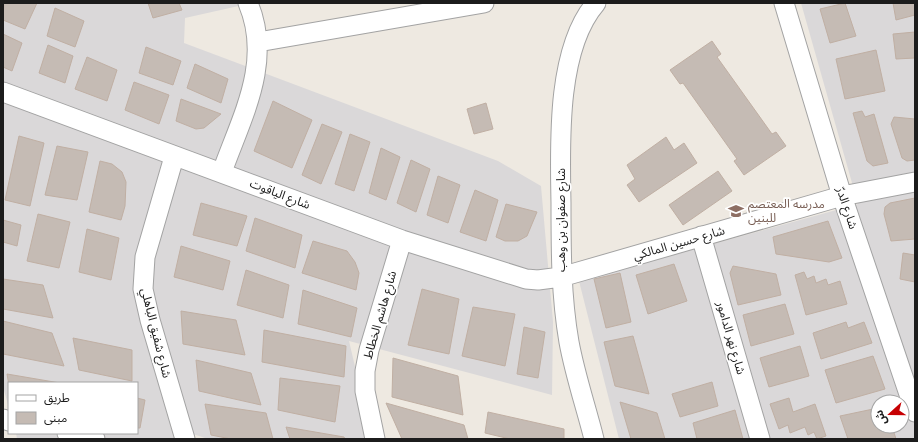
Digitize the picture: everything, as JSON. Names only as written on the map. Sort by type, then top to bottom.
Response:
[{"type":"street","points":[[222,172],[254,83],[258,56],[258,42],[253,15],[248,3]]},
{"type":"street","points":[[258,42],[484,3]]},
{"type":"street","name":"شارع صفوان بن وهب","points":[[594,439],[569,341],[561,277],[561,128],[564,93],[571,55],[582,27],[596,3]]},
{"type":"street","name":"شارع الدرّ","points":[[784,3],[842,196],[915,412]]},
{"type":"street","name":"شارع الياقوت","points":[[3,92],[174,157],[222,172],[402,240],[526,279],[538,280],[561,277]]},
{"type":"street","name":"شارع شفيق الباهلي","points":[[174,157],[145,257],[143,289],[150,320],[185,439]]},
{"type":"street","name":"شارع حسين المالكي","points":[[561,277],[842,196],[915,182]]},
{"type":"street","name":"شارع نهر الدامور","points":[[701,236],[760,439]]},
{"type":"street","name":"شارع هاشم الخطاط","points":[[375,439],[365,391],[365,371],[369,350],[402,240]]},
{"type":"street","points":[[72,434],[95,439]]},
{"type":"shaded area","points":[[3,3],[252,3],[185,18],[184,43],[498,161],[541,186],[553,322],[552,395],[349,341],[372,439],[208,439],[175,428],[177,439],[17,439],[16,434],[138,434],[138,382],[8,382],[8,404],[3,387]]},
{"type":"shaded area","points":[[801,3],[915,3],[915,439],[619,439],[579,281],[858,204]]},
{"type":"building","points":[[4,3],[37,3],[25,29],[3,20]]},
{"type":"building","points":[[148,3],[179,3],[182,10],[153,18]]},
{"type":"building","points":[[845,3],[856,36],[830,43],[820,9]]},
{"type":"building","points":[[893,3],[915,3],[915,15],[896,20]]},
{"type":"building","points":[[55,8],[84,21],[75,47],[47,36]]},
{"type":"building","points":[[915,32],[915,58],[896,59],[893,34]]},
{"type":"building","points":[[3,34],[22,43],[12,71],[3,67]]},
{"type":"building","points":[[712,41],[721,54],[717,57],[772,134],[776,132],[786,146],[744,175],[734,161],[737,159],[683,83],[680,84],[670,70]]},
{"type":"building","points":[[48,45],[73,56],[65,83],[39,73]]},
{"type":"building","points":[[146,47],[181,61],[173,85],[139,73]]},
{"type":"building","points":[[876,50],[885,91],[845,99],[836,59]]},
{"type":"building","points":[[87,57],[117,70],[107,101],[75,89]]},
{"type":"building","points":[[195,64],[228,79],[221,103],[187,88]]},
{"type":"building","points":[[134,82],[169,95],[159,124],[125,110]]},
{"type":"building","points":[[181,99],[221,114],[204,128],[196,129],[176,121]]},
{"type":"building","points":[[273,101],[312,120],[292,168],[254,151]]},
{"type":"building","points":[[486,103],[493,129],[474,134],[467,109]]},
{"type":"building","points":[[862,111],[865,117],[874,114],[888,163],[873,166],[867,161],[853,113]]},
{"type":"building","points":[[894,117],[915,119],[915,160],[907,161],[902,158],[891,124]]},
{"type":"building","points":[[322,124],[342,132],[321,184],[302,175]]},
{"type":"building","points":[[350,134],[370,142],[354,191],[335,184]]},
{"type":"building","points":[[19,136],[44,143],[30,206],[5,200]]},
{"type":"building","points":[[666,137],[674,150],[684,143],[697,163],[639,202],[627,185],[635,179],[627,165]]},
{"type":"building","points":[[57,146],[88,152],[77,200],[45,195]]},
{"type":"building","points":[[381,148],[400,157],[386,200],[369,193]]},
{"type":"building","points":[[411,160],[430,169],[416,212],[397,203]]},
{"type":"building","points":[[100,161],[112,164],[122,172],[126,182],[125,206],[121,220],[89,212]]},
{"type":"building","points":[[718,171],[732,191],[683,225],[669,205]]},
{"type":"building","points":[[438,176],[460,185],[448,223],[427,215]]},
{"type":"building","points":[[475,190],[498,200],[486,241],[460,232]]},
{"type":"building","points":[[915,198],[915,239],[891,241],[884,214],[885,207],[890,203]]},
{"type":"building","points":[[201,203],[247,216],[237,246],[193,235]]},
{"type":"building","points":[[506,204],[537,212],[527,236],[518,241],[505,241],[496,237]]},
{"type":"building","points":[[38,214],[70,222],[59,268],[27,261]]},
{"type":"building","points":[[255,218],[302,235],[295,268],[246,251]]},
{"type":"building","points":[[3,220],[21,225],[17,246],[3,242]]},
{"type":"building","points":[[828,221],[842,258],[829,262],[776,254],[773,237]]},
{"type":"building","points":[[87,229],[119,238],[111,280],[79,272]]},
{"type":"building","points":[[313,241],[347,251],[355,262],[359,273],[356,290],[302,273]]},
{"type":"building","points":[[181,246],[230,261],[223,290],[174,277]]},
{"type":"building","points":[[903,253],[915,255],[915,282],[900,279]]},
{"type":"building","points":[[674,264],[687,301],[648,314],[636,275]]},
{"type":"building","points":[[733,266],[776,274],[781,295],[738,305],[730,273]]},
{"type":"building","points":[[246,270],[289,285],[283,318],[237,305]]},
{"type":"building","points":[[804,272],[807,279],[814,276],[816,283],[826,279],[828,285],[840,281],[847,304],[806,315],[795,275]]},
{"type":"building","points":[[620,273],[631,322],[606,328],[594,279]]},
{"type":"building","points":[[3,279],[43,285],[53,318],[3,309]]},
{"type":"building","points":[[422,289],[459,299],[449,354],[408,345]]},
{"type":"building","points":[[303,290],[357,308],[351,337],[298,324]]},
{"type":"building","points":[[785,304],[794,334],[751,346],[743,315]]},
{"type":"building","points":[[473,307],[515,314],[505,366],[462,356]]},
{"type":"building","points":[[181,311],[236,320],[245,355],[183,344]]},
{"type":"building","points":[[3,321],[52,333],[64,366],[3,354]]},
{"type":"building","points":[[846,322],[848,328],[864,322],[872,343],[821,359],[813,333]]},
{"type":"building","points":[[524,327],[545,332],[538,378],[517,374]]},
{"type":"building","points":[[264,330],[346,346],[344,377],[262,362]]},
{"type":"building","points":[[633,336],[649,394],[615,386],[604,342]]},
{"type":"building","points":[[73,338],[132,350],[132,381],[79,370]]},
{"type":"building","points":[[800,346],[809,376],[769,387],[760,358]]},
{"type":"building","points":[[873,356],[885,389],[836,403],[825,370]]},
{"type":"building","points":[[393,358],[458,376],[463,415],[392,397]]},
{"type":"building","points":[[196,360],[251,373],[261,405],[199,391]]},
{"type":"building","points":[[7,374],[54,382],[8,382]]},
{"type":"building","points":[[280,378],[340,386],[335,422],[278,410]]},
{"type":"building","points":[[712,382],[718,406],[680,417],[672,394]]},
{"type":"building","points":[[138,398],[145,400],[140,428],[138,428]]},
{"type":"building","points":[[789,398],[793,412],[815,404],[826,436],[817,439],[814,432],[808,435],[805,427],[790,433],[788,425],[779,429],[770,404]]},
{"type":"building","points":[[620,402],[657,413],[665,439],[631,439]]},
{"type":"building","points":[[386,403],[464,425],[468,439],[402,439]]},
{"type":"building","points":[[205,404],[266,413],[273,439],[231,439],[211,435]]},
{"type":"building","points":[[735,410],[743,439],[697,439],[693,423]]},
{"type":"building","points":[[870,410],[870,434],[894,434],[896,439],[848,439],[840,416]]},
{"type":"building","points":[[488,412],[564,429],[564,439],[510,439],[485,433]]},
{"type":"building","points":[[286,427],[344,437],[345,439],[290,439]]},
{"type":"place","name":"مدرسه المعتصم للبنين","points":[[736,211]]}]
